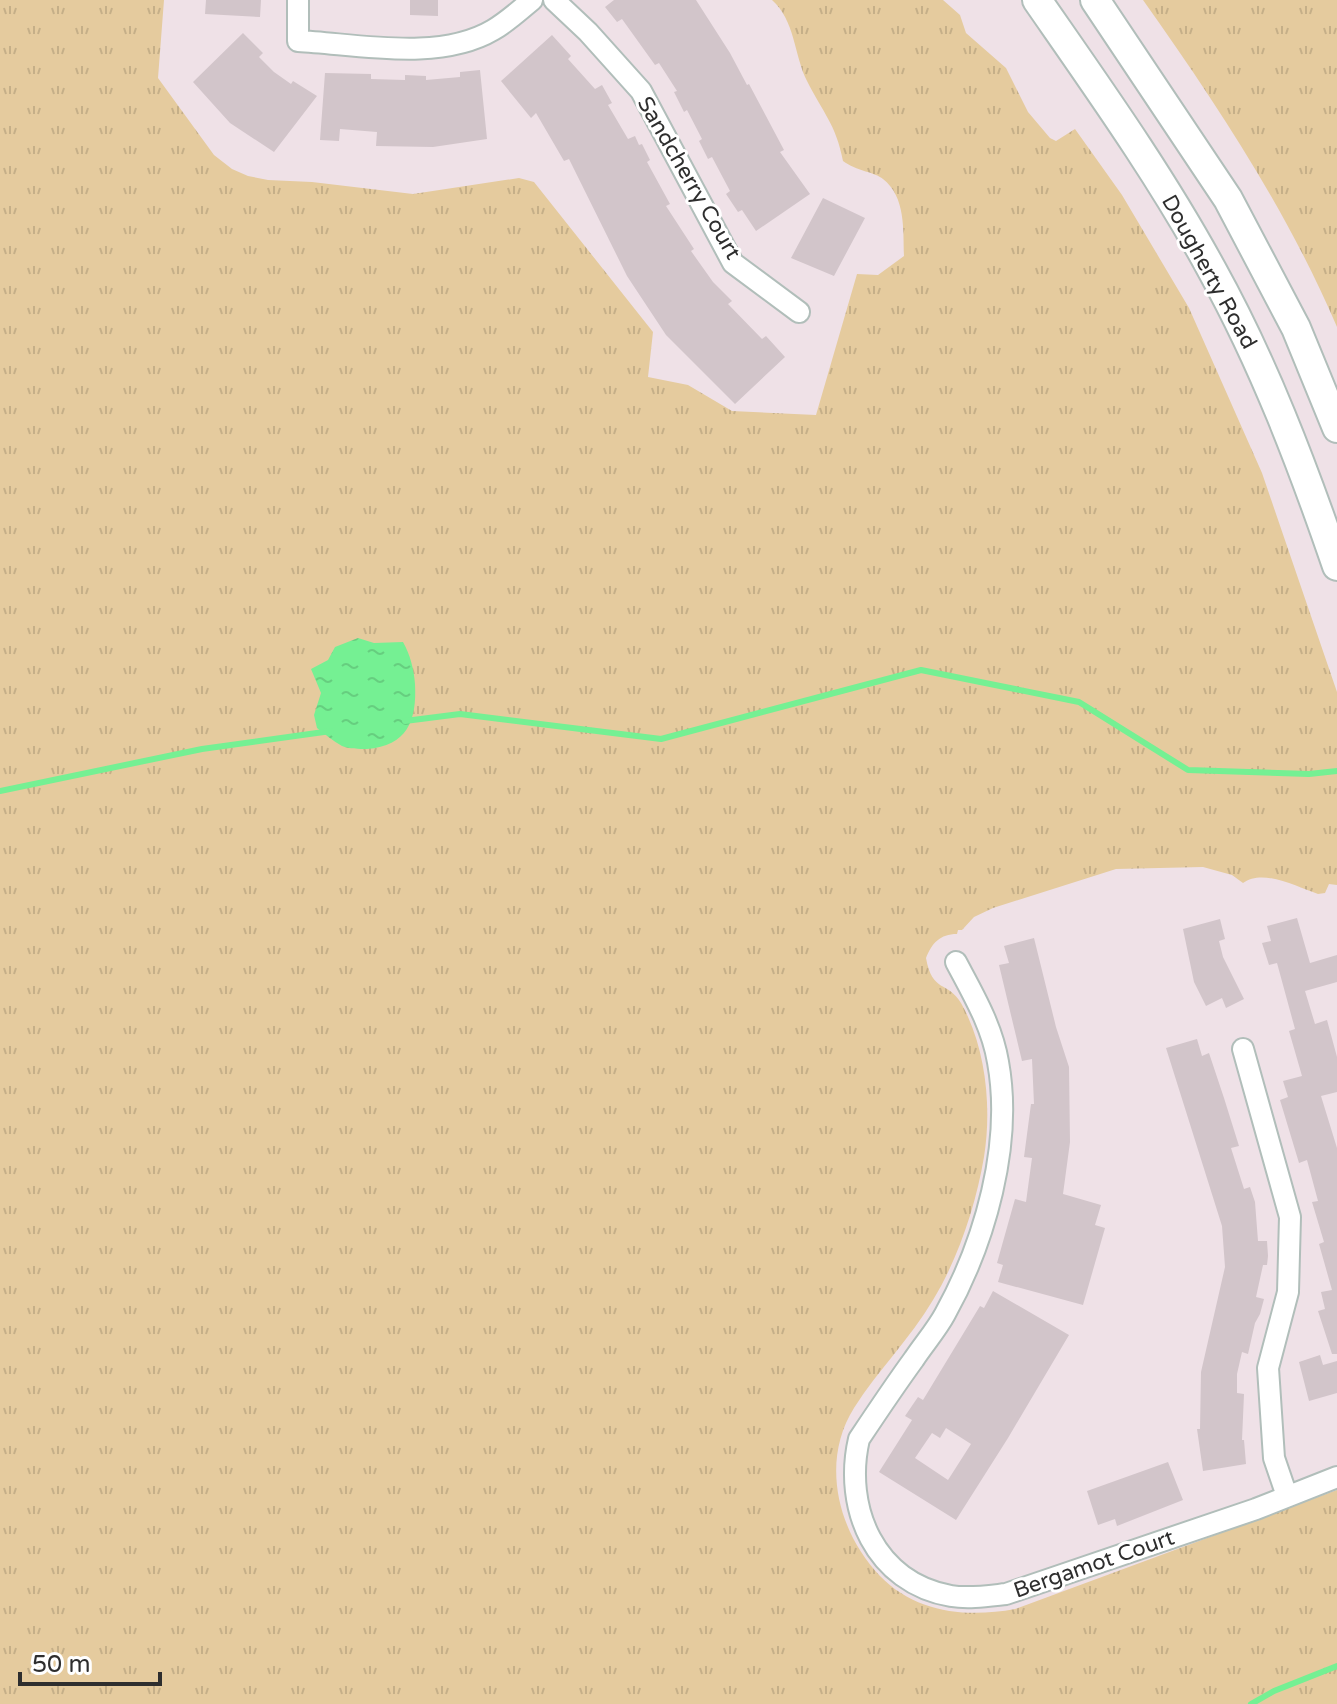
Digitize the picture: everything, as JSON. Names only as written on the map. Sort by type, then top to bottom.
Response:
[{"type":"main road","name":"Dougherty Road","points":[[1037,0],[1147,160],[1212,270],[1269,385],[1337,566]]},
{"type":"main road","points":[[1095,0],[1228,199],[1296,328],[1337,428]]},
{"type":"street","points":[[298,0],[298,41],[433,48],[463,42],[493,31],[532,0]]},
{"type":"street","name":"Sandcherry Court","points":[[554,0],[588,32],[641,91],[733,263],[799,312]]},
{"type":"street","name":"Bergamot Court","points":[[956,962],[978,1004],[998,1061],[1003,1100],[1000,1150],[982,1225],[966,1271],[945,1315],[859,1439],[854,1460],[855,1500],[874,1545],[894,1568],[926,1588],[950,1596],[1006,1594],[1337,1477]]},
{"type":"street","points":[[1243,1049],[1290,1217],[1288,1292],[1268,1368],[1274,1458],[1287,1496]]},
{"type":"green space","points":[[0,0],[164,0],[158,78],[214,155],[232,169],[248,176],[413,194],[519,178],[534,182],[653,332],[648,377],[688,385],[732,411],[816,415],[857,274],[878,275],[904,256],[902,214],[896,195],[880,177],[843,161],[833,128],[803,71],[785,17],[772,0],[943,0],[960,15],[966,33],[1006,68],[1028,112],[1050,138],[1056,141],[1075,129],[1122,195],[1189,308],[1262,473],[1337,692],[1337,885],[1329,884],[1325,893],[1318,894],[1270,878],[1260,877],[1243,883],[1232,875],[1203,867],[1116,869],[993,908],[974,917],[957,934],[941,938],[934,944],[926,958],[932,977],[961,1003],[981,1058],[987,1098],[984,1157],[965,1231],[942,1284],[914,1328],[863,1394],[844,1429],[836,1473],[838,1496],[853,1539],[880,1576],[894,1588],[910,1598],[943,1610],[979,1613],[1015,1609],[1337,1490],[1337,1704],[0,1704]]},
{"type":"green space","points":[[1143,0],[1337,0],[1337,327],[1296,241],[1249,158]]},
{"type":"water","points":[[358,638],[374,643],[403,642],[411,662],[415,697],[411,720],[400,737],[381,747],[348,748],[339,744],[317,728],[314,715],[321,693],[311,669],[328,660],[335,647]]},
{"type":"building","points":[[206,0],[261,0],[260,17],[205,14]]},
{"type":"building","points":[[410,0],[438,0],[438,16],[410,15]]},
{"type":"building","points":[[614,0],[696,0],[749,84],[784,150],[780,152],[810,194],[756,231],[726,194],[730,191],[712,157],[708,159],[699,141],[702,139],[659,63],[655,65],[622,19],[617,22],[605,7]]},
{"type":"building","points":[[243,33],[263,53],[259,57],[274,72],[317,96],[274,152],[230,123],[193,82]]},
{"type":"building","points":[[552,35],[571,56],[568,59],[595,89],[602,85],[612,103],[608,105],[628,139],[635,136],[639,145],[642,144],[650,160],[647,162],[670,204],[666,206],[694,249],[691,251],[713,282],[732,301],[728,304],[762,339],[766,336],[785,357],[735,404],[666,335],[627,276],[569,159],[564,161],[536,113],[531,118],[501,81]]},
{"type":"building","points":[[480,70],[487,139],[433,147],[376,146],[377,132],[340,129],[339,141],[320,140],[325,73],[371,74],[371,79],[405,80],[405,75],[426,76],[426,80],[460,77],[460,72]]},
{"type":"building","points":[[823,198],[865,218],[834,276],[791,258]]},
{"type":"building","points":[[1297,918],[1310,963],[1337,955],[1337,982],[1305,991],[1315,1024],[1327,1020],[1337,1057],[1337,1092],[1321,1096],[1337,1148],[1337,1354],[1332,1354],[1318,1311],[1325,1309],[1321,1292],[1332,1290],[1319,1244],[1324,1242],[1312,1202],[1318,1201],[1307,1160],[1299,1163],[1280,1100],[1288,1097],[1283,1081],[1302,1076],[1289,1031],[1295,1029],[1277,963],[1269,965],[1262,943],[1271,941],[1267,926]]},
{"type":"building","points":[[1220,919],[1225,939],[1219,941],[1223,957],[1244,999],[1226,1008],[1222,998],[1206,1006],[1194,982],[1183,929]]},
{"type":"building","points":[[1034,938],[1069,1067],[1070,1142],[1063,1194],[1101,1205],[1095,1225],[1105,1228],[1083,1305],[998,1282],[1003,1265],[997,1263],[1015,1199],[1026,1202],[1032,1158],[1024,1157],[1031,1104],[1034,1104],[1032,1059],[1022,1061],[999,965],[1009,963],[1004,946]]},
{"type":"building","points":[[1197,1039],[1202,1056],[1209,1053],[1224,1098],[1239,1146],[1231,1148],[1244,1189],[1250,1187],[1255,1202],[1258,1241],[1267,1241],[1268,1256],[1256,1297],[1264,1299],[1248,1354],[1242,1352],[1237,1374],[1237,1393],[1244,1394],[1242,1440],[1246,1464],[1203,1471],[1197,1429],[1200,1429],[1201,1372],[1225,1267],[1222,1226],[1166,1048]]},
{"type":"building","points":[[993,1291],[1069,1335],[956,1520],[879,1472],[912,1420],[905,1416],[918,1397],[923,1400],[980,1306],[984,1308]],"holes":[[[946,1428],[971,1444],[948,1480],[915,1458],[932,1433],[940,1438]]]},
{"type":"building","points":[[1320,1355],[1323,1365],[1337,1361],[1337,1393],[1309,1401],[1299,1362]]},
{"type":"building","points":[[1168,1462],[1183,1500],[1117,1526],[1115,1519],[1098,1525],[1087,1491]]},
{"type":"waterway","points":[[405,721],[460,714],[661,739],[921,670],[1079,702],[1188,770],[1309,774],[1337,771]]},
{"type":"waterway","points":[[0,791],[202,749],[331,731]]},
{"type":"waterway","points":[[1251,1704],[1274,1691],[1337,1666]]}]
